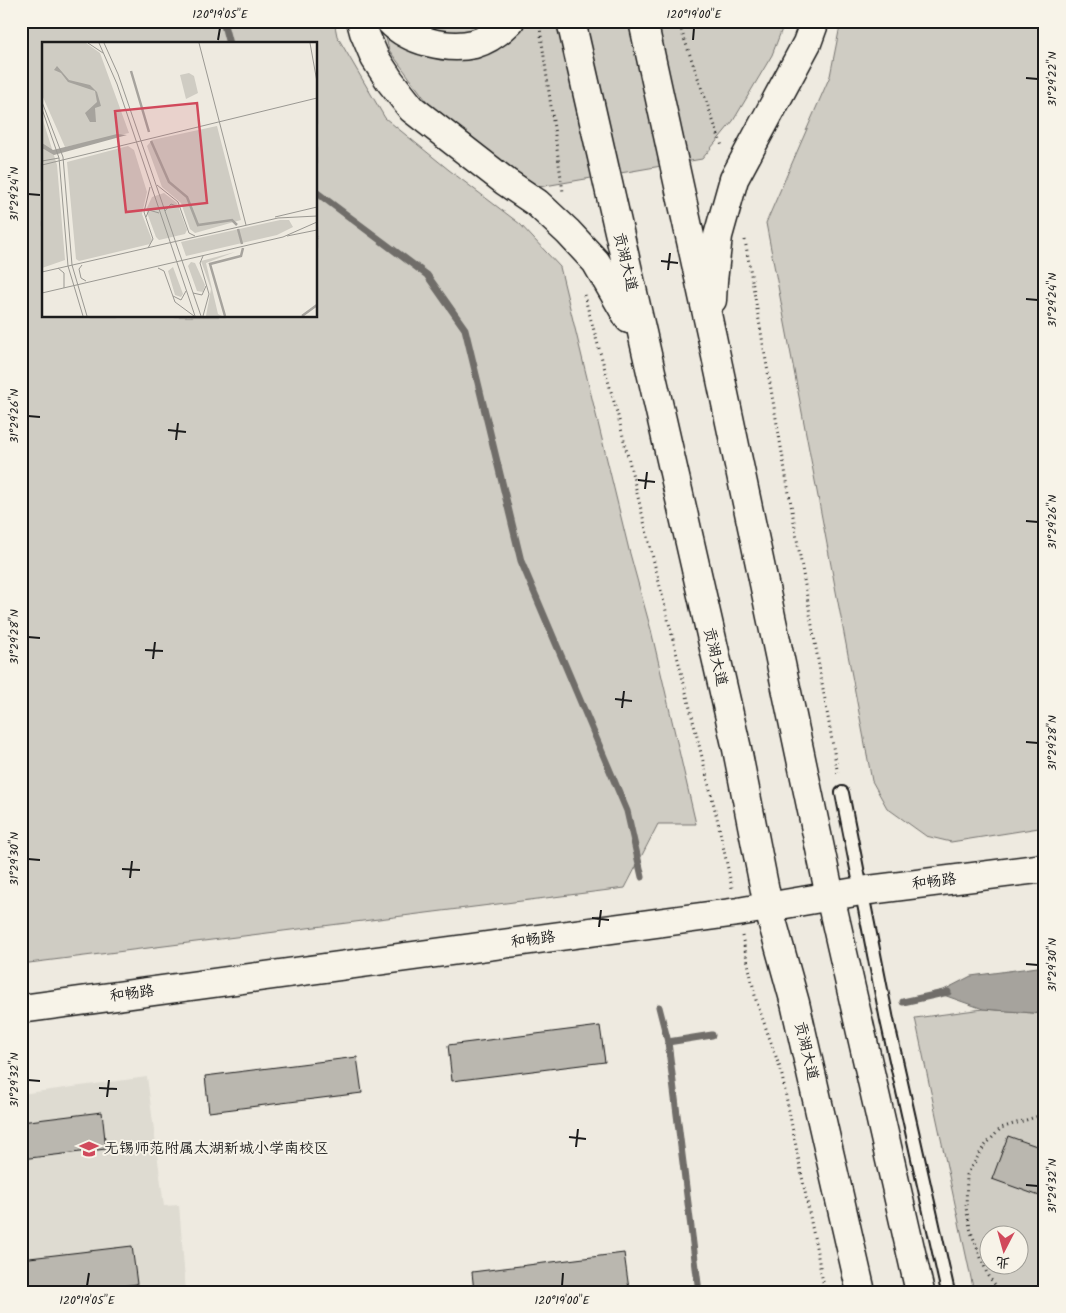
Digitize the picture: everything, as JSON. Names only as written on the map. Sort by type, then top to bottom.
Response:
[{"type":"main road","points":[[361,21],[375,58],[412,109],[537,204],[568,232],[596,262],[644,348]]},
{"type":"main road","points":[[390,21],[397,28],[421,41],[447,45],[474,44],[497,33],[510,21]]},
{"type":"main road","name":"贡湖大道","points":[[571,21],[734,740],[770,914],[795,1003],[861,1292]]},
{"type":"main road","points":[[643,21],[832,904],[920,1292]]},
{"type":"main road","points":[[712,337],[713,280],[718,236],[734,180],[807,43],[815,21]]},
{"type":"main road","name":"和畅路","points":[[21,1020],[739,919],[1045,868]]},
{"type":"main road","name":"和畅路","points":[[863,898],[1045,883]]},
{"type":"main road","name":"和畅路","points":[[21,1009],[739,919]]},
{"type":"lane","points":[[842,793],[887,1020],[948,1292]]},
{"type":"path","points":[[540,21],[563,194]]},
{"type":"path","points":[[678,21],[734,180]]},
{"type":"path","points":[[744,238],[842,793]]},
{"type":"path","points":[[583,292],[622,435],[718,822],[739,919]]},
{"type":"path","name":"贡湖大道","points":[[739,919],[760,1010],[781,1071],[825,1292]]},
{"type":"path","points":[[1001,1292],[988,1276],[971,1232],[966,1208],[967,1175],[983,1148],[1002,1128],[1045,1114]]},
{"type":"shaded area","points":[[21,21],[334,21],[337,36],[385,118],[520,224],[560,267],[629,550],[651,630],[696,824],[658,824],[625,888],[21,964]]},
{"type":"shaded area","points":[[382,21],[785,21],[772,55],[733,121],[702,159],[539,187],[473,141],[428,103],[389,50]]},
{"type":"shaded area","points":[[841,21],[1045,21],[1045,827],[951,842],[926,836],[887,808],[872,781],[766,223],[830,76]]},
{"type":"shaded area","points":[[1045,966],[1045,1014],[983,1009],[938,993],[971,976]]},
{"type":"shaded area","points":[[983,1009],[1045,1014],[1045,1292],[974,1292],[915,1018]]},
{"type":"shaded area","name":"无锡师范附属太湖新城小学南校区","points":[[147,1077],[164,1206],[179,1205],[186,1292],[21,1292],[21,1094]]},
{"type":"building","points":[[600,1026],[605,1062],[452,1081],[448,1045]]},
{"type":"building","points":[[357,1057],[362,1093],[209,1112],[205,1076]]},
{"type":"building","points":[[102,1112],[106,1149],[21,1159],[21,1122]]},
{"type":"building","points":[[1008,1136],[1045,1149],[1045,1198],[992,1179]]},
{"type":"building","points":[[132,1246],[137,1284],[75,1292],[21,1292],[21,1259]]},
{"type":"building","points":[[624,1253],[629,1289],[607,1292],[474,1292],[472,1272]]},
{"type":"waterway","points":[[223,21],[228,42]]},
{"type":"waterway","points":[[318,193],[427,275],[465,329],[521,561],[627,811],[642,877]]},
{"type":"waterway","points":[[903,1002],[948,992]]},
{"type":"waterway","points":[[659,1007],[668,1042],[699,1292]]},
{"type":"waterway","points":[[668,1042],[712,1035]]},
{"type":"place","name":"无锡师范附属太湖新城小学南校区","points":[[89,1149]]}]
